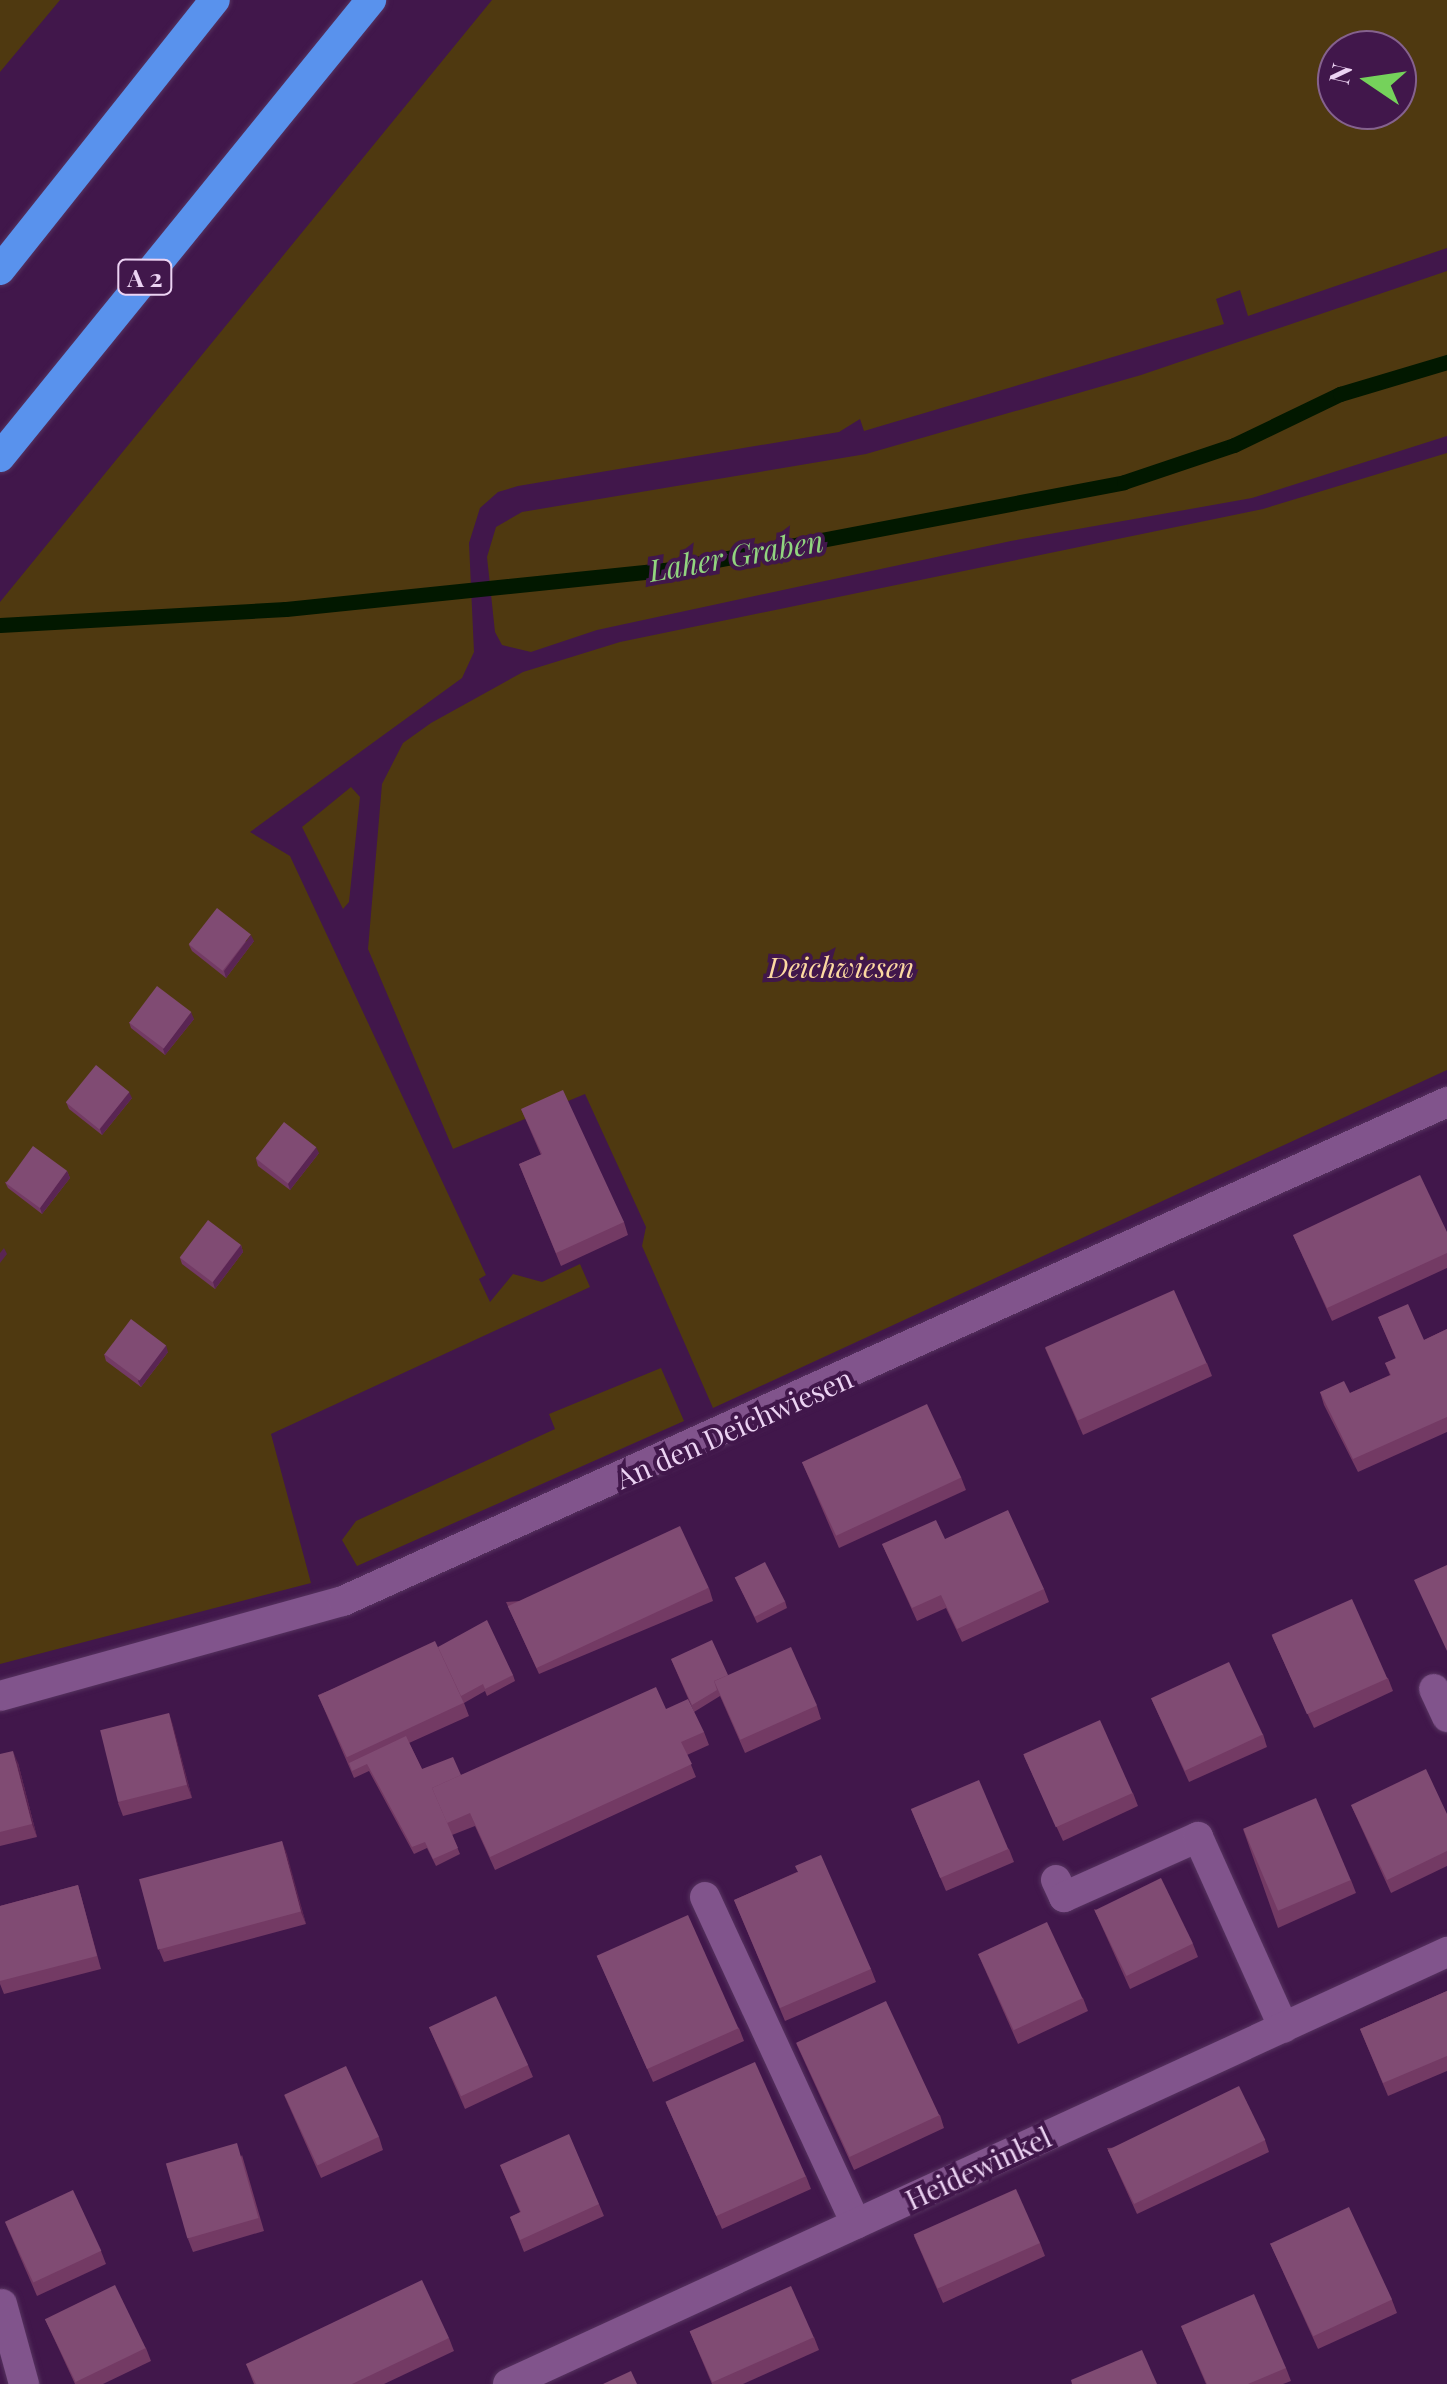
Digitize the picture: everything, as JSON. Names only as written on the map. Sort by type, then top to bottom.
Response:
[{"type":"highway","points":[[0,270],[215,0]]},
{"type":"highway","name":"A 2","points":[[0,456],[371,0]]},
{"type":"street","name":"An den Deichwiesen","points":[[0,1696],[343,1602],[1447,1102]]},
{"type":"street","points":[[1434,1689],[1447,1717]]},
{"type":"street","points":[[1056,1880],[1064,1897],[1198,1837],[1284,2028]]},
{"type":"street","points":[[704,1897],[856,2224]]},
{"type":"street","name":"Heidewinkel","points":[[508,2384],[1447,1952]]},
{"type":"street","points":[[2,2304],[24,2384]]},
{"type":"green space","points":[[0,0],[60,0],[0,72]]},
{"type":"green space","points":[[492,0],[1447,0],[1447,248],[1248,316],[1240,290],[1216,299],[1224,324],[864,431],[860,419],[839,432],[518,486],[498,492],[480,508],[469,543],[474,652],[462,678],[250,832],[290,856],[486,1275],[479,1279],[490,1302],[513,1274],[542,1282],[580,1264],[590,1287],[271,1434],[311,1583],[0,1664],[0,602]]},
{"type":"green space","points":[[1447,271],[1447,436],[1252,498],[1011,541],[597,630],[531,652],[502,645],[495,632],[487,557],[496,527],[522,512],[866,454],[1141,375]]},
{"type":"green space","name":"Deichwiesen","points":[[1447,453],[1447,1070],[713,1408],[642,1246],[646,1227],[585,1094],[453,1149],[368,949],[382,784],[403,743],[431,723],[523,672],[620,642],[1263,509]]},
{"type":"green space","points":[[351,787],[360,797],[349,902],[343,909],[302,827]]},
{"type":"green space","points":[[661,1368],[684,1421],[357,1566],[342,1540],[356,1521],[555,1429],[549,1414]]},
{"type":"building","points":[[217,908],[251,934],[223,971],[189,944]]},
{"type":"building","points":[[157,986],[191,1012],[164,1049],[129,1023]]},
{"type":"building","points":[[96,1065],[129,1092],[99,1129],[66,1102]]},
{"type":"building","points":[[563,1090],[624,1222],[556,1253],[519,1164],[542,1154],[521,1109]]},
{"type":"building","points":[[284,1122],[316,1147],[288,1183],[256,1158]]},
{"type":"building","points":[[33,1146],[67,1171],[40,1208],[6,1183]]},
{"type":"building","points":[[1420,1175],[1447,1232],[1447,1253],[1327,1308],[1293,1235]]},
{"type":"building","points":[[208,1220],[241,1245],[212,1282],[180,1258]]},
{"type":"building","points":[[1174,1290],[1207,1363],[1078,1420],[1045,1347]]},
{"type":"building","points":[[1408,1304],[1424,1340],[1447,1329],[1447,1417],[1353,1459],[1320,1392],[1344,1381],[1350,1393],[1391,1375],[1385,1363],[1396,1358],[1378,1317]]},
{"type":"building","points":[[131,1319],[166,1345],[140,1381],[105,1354]]},
{"type":"building","points":[[927,1404],[961,1477],[836,1536],[802,1462]]},
{"type":"building","points":[[1008,1510],[1044,1589],[957,1629],[941,1595],[912,1608],[882,1544],[936,1520],[945,1539]]},
{"type":"building","points":[[680,1526],[709,1588],[537,1668],[508,1606]]},
{"type":"building","points":[[765,1562],[785,1601],[755,1617],[735,1577]]},
{"type":"building","points":[[1447,1565],[1447,1651],[1414,1580]]},
{"type":"building","points":[[1352,1599],[1387,1678],[1307,1714],[1272,1635]]},
{"type":"building","points":[[487,1620],[513,1675],[461,1696],[438,1647]]},
{"type":"building","points":[[712,1640],[728,1675],[714,1681],[717,1690],[692,1705],[671,1659]]},
{"type":"building","points":[[435,1641],[464,1703],[347,1757],[318,1696]]},
{"type":"building","points":[[791,1647],[817,1705],[740,1740],[714,1681]]},
{"type":"building","points":[[1229,1662],[1263,1735],[1185,1771],[1151,1698]]},
{"type":"building","points":[[656,1687],[666,1709],[688,1699],[704,1732],[681,1742],[692,1764],[490,1857],[470,1813],[447,1823],[432,1788]]},
{"type":"building","points":[[169,1713],[187,1785],[118,1802],[100,1730]]},
{"type":"building","points":[[1100,1720],[1133,1793],[1056,1827],[1023,1754]]},
{"type":"building","points":[[406,1736],[422,1769],[453,1757],[461,1775],[432,1788],[458,1848],[433,1859],[425,1842],[412,1847],[367,1764],[352,1771],[349,1763]]},
{"type":"building","points":[[13,1751],[32,1824],[0,1832],[0,1754]]},
{"type":"building","points":[[1426,1769],[1447,1814],[1447,1851],[1387,1880],[1351,1805]]},
{"type":"building","points":[[979,1780],[1008,1849],[940,1878],[911,1809]]},
{"type":"building","points":[[1316,1798],[1351,1880],[1278,1911],[1243,1829]]},
{"type":"building","points":[[282,1841],[301,1912],[158,1950],[139,1879]]},
{"type":"building","points":[[821,1855],[871,1969],[780,2008],[734,1900],[798,1872],[795,1866]]},
{"type":"building","points":[[1161,1878],[1193,1944],[1126,1976],[1094,1910]]},
{"type":"building","points":[[78,1885],[97,1956],[0,1981],[0,1906]]},
{"type":"building","points":[[688,1915],[738,2028],[647,2069],[597,1956]]},
{"type":"building","points":[[1047,1922],[1082,1998],[1014,2030],[978,1954]]},
{"type":"building","points":[[1447,1991],[1447,2056],[1383,2083],[1360,2029]]},
{"type":"building","points":[[496,1996],[528,2065],[461,2096],[429,2027]]},
{"type":"building","points":[[886,2001],[939,2115],[850,2157],[796,2043]]},
{"type":"building","points":[[755,2062],[806,2176],[716,2216],[665,2102]]},
{"type":"building","points":[[346,2066],[379,2137],[317,2165],[284,2095]]},
{"type":"building","points":[[1239,2086],[1265,2140],[1134,2204],[1108,2150]]},
{"type":"building","points":[[569,2134],[599,2204],[520,2240],[510,2217],[521,2212],[500,2165]]},
{"type":"building","points":[[237,2143],[258,2218],[187,2238],[166,2163]]},
{"type":"building","points":[[1016,2189],[1040,2243],[938,2288],[914,2235]]},
{"type":"building","points":[[73,2190],[101,2251],[33,2282],[5,2222]]},
{"type":"building","points":[[1349,2207],[1392,2299],[1313,2336],[1270,2244]]},
{"type":"building","points":[[422,2280],[449,2338],[352,2384],[256,2384],[246,2364]]},
{"type":"building","points":[[115,2285],[146,2348],[76,2382],[45,2319]]},
{"type":"building","points":[[791,2286],[814,2337],[712,2382],[690,2331]]},
{"type":"building","points":[[1254,2294],[1286,2368],[1248,2384],[1207,2384],[1181,2326]]},
{"type":"building","points":[[1142,2350],[1157,2384],[1072,2384],[1071,2380]]},
{"type":"building","points":[[631,2371],[637,2384],[603,2384]]},
{"type":"waterway","name":"Laher Graben","points":[[0,625],[286,609],[664,570],[1124,482],[1234,445],[1340,394],[1447,362]]}]
